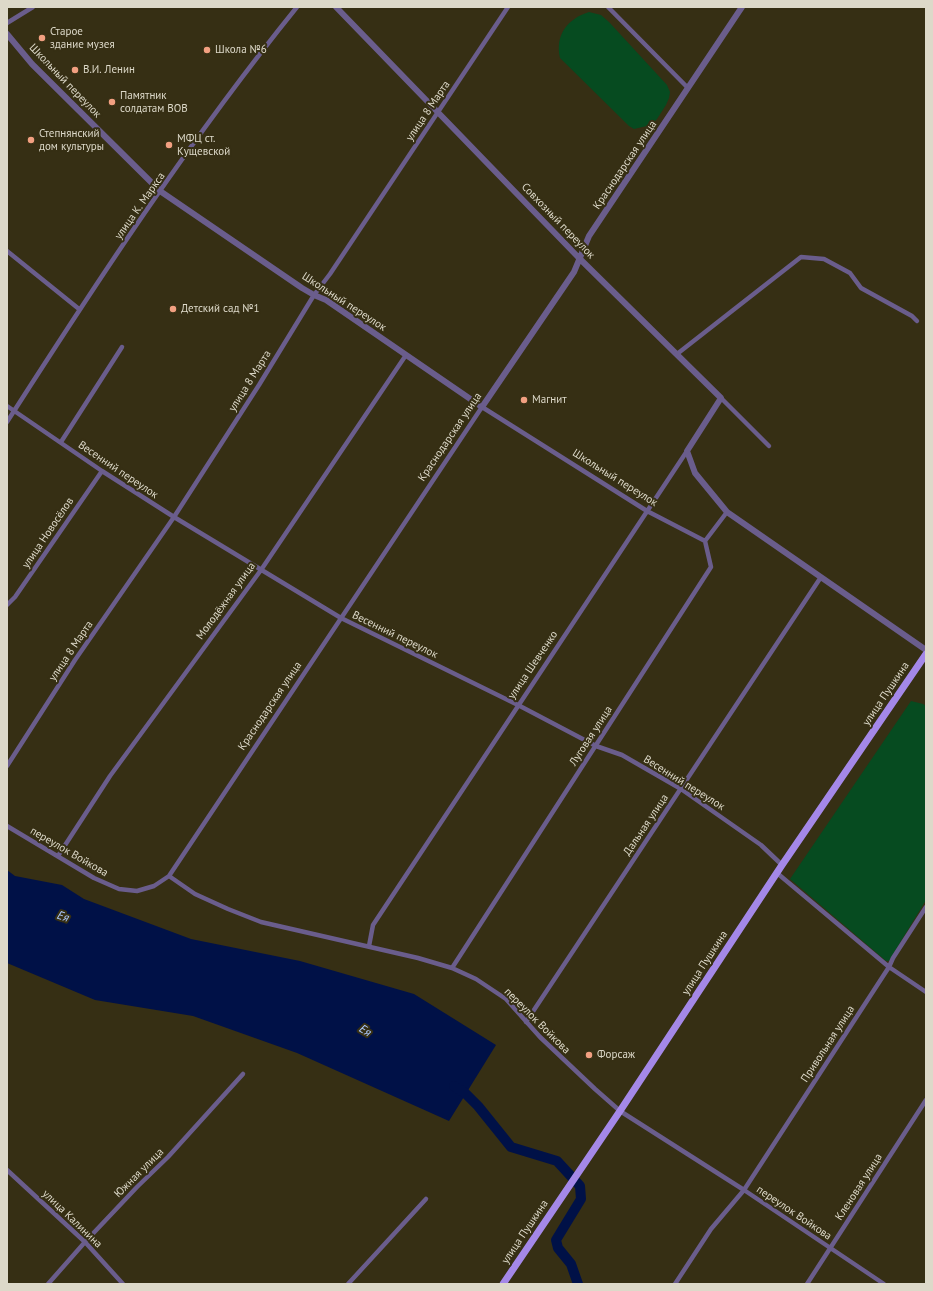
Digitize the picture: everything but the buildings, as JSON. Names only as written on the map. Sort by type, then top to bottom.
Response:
[{"type":"main road","name":"улица Пушкина","points":[[503,1284],[620,1111],[782,865],[926,654]]},
{"type":"street","points":[[7,23],[33,7]]},
{"type":"street","name":"улица К. Маркса","points":[[7,422],[79,309],[160,191],[254,60],[297,7]]},
{"type":"street","name":"Совхозный переулок","points":[[336,7],[579,258],[769,446]]},
{"type":"street","name":"улица 8 Марта","points":[[7,766],[75,660],[174,517],[255,391],[314,295],[330,274],[508,7]]},
{"type":"street","points":[[608,7],[688,88]]},
{"type":"street","name":"Краснодарская улица","points":[[169,876],[482,407],[574,272],[589,236],[742,7]]},
{"type":"street","name":"Школьный переулок","points":[[7,34],[32,64],[160,191],[314,295],[326,300],[482,407],[647,511],[705,541]]},
{"type":"street","points":[[7,251],[79,309]]},
{"type":"street","points":[[677,354],[801,257],[824,259],[850,273],[861,288],[912,316],[917,321]]},
{"type":"street","points":[[61,442],[122,347]]},
{"type":"street","name":"Молодёжная улица","points":[[58,856],[110,776],[261,570],[406,355]]},
{"type":"street","name":"улица Шевченко","points":[[369,946],[373,925],[721,398]]},
{"type":"street","name":"Весенний переулок","points":[[7,406],[102,471],[174,517],[341,618],[518,705],[596,746],[622,755],[681,789],[761,845],[782,865]]},
{"type":"street","points":[[687,451],[695,473],[727,512],[926,650]]},
{"type":"street","name":"улица Новосёлов","points":[[7,604],[15,597],[102,471]]},
{"type":"street","points":[[705,541],[727,512]]},
{"type":"street","name":"Луговая улица","points":[[452,968],[711,567],[705,541]]},
{"type":"street","name":"Дальная улица","points":[[526,1022],[821,577]]},
{"type":"street","name":"переулок Войкова","points":[[7,826],[94,878],[118,889],[137,891],[154,886],[169,876],[195,894],[261,922],[418,958],[452,968],[476,979],[506,999],[526,1022],[595,1089],[620,1111],[744,1190],[884,1284]]},
{"type":"street","points":[[777,873],[889,967],[926,992]]},
{"type":"street","name":"Привольная улица","points":[[675,1284],[711,1229],[744,1190],[889,967],[893,958],[926,907]]},
{"type":"street","name":"Южная улица","points":[[48,1284],[85,1242],[137,1187],[168,1157],[243,1074]]},
{"type":"street","name":"Кленовая улица","points":[[807,1284],[926,1100]]},
{"type":"street","name":"улица Калинина","points":[[7,1170],[85,1242],[123,1284]]},
{"type":"street","points":[[348,1284],[426,1199]]},
{"type":"green space","points":[[589,12],[601,15],[609,22],[667,85],[670,92],[669,98],[657,119],[651,125],[634,129],[629,126],[560,58],[559,42],[564,29],[574,19]]},
{"type":"green space","points":[[911,701],[926,706],[926,900],[889,961],[886,961],[790,879]]},
{"type":"water","points":[[7,870],[15,876],[62,885],[84,899],[191,939],[300,961],[414,994],[496,1045],[449,1121],[297,1053],[193,1016],[95,1000],[7,963]]},
{"type":"waterway","name":"Ея","points":[[454,1086],[465,1093],[478,1106],[511,1147],[557,1161],[580,1186],[581,1199],[556,1240],[558,1248],[571,1264],[578,1284]]},
{"type":"place","name":"Старое здание музея","points":[[42,38]]},
{"type":"place","name":"Школа №6","points":[[207,50]]},
{"type":"place","name":"В.И. Ленин","points":[[75,70]]},
{"type":"place","name":"Памятник солдатам ВОВ","points":[[112,102]]},
{"type":"place","name":"Степнянский дом культуры","points":[[31,140]]},
{"type":"place","name":"МФЦ ст. Кущевской","points":[[169,145]]},
{"type":"place","name":"Детский сад №1","points":[[173,309]]},
{"type":"place","name":"Магнит","points":[[524,400]]},
{"type":"place","name":"Форсаж","points":[[589,1055]]}]
